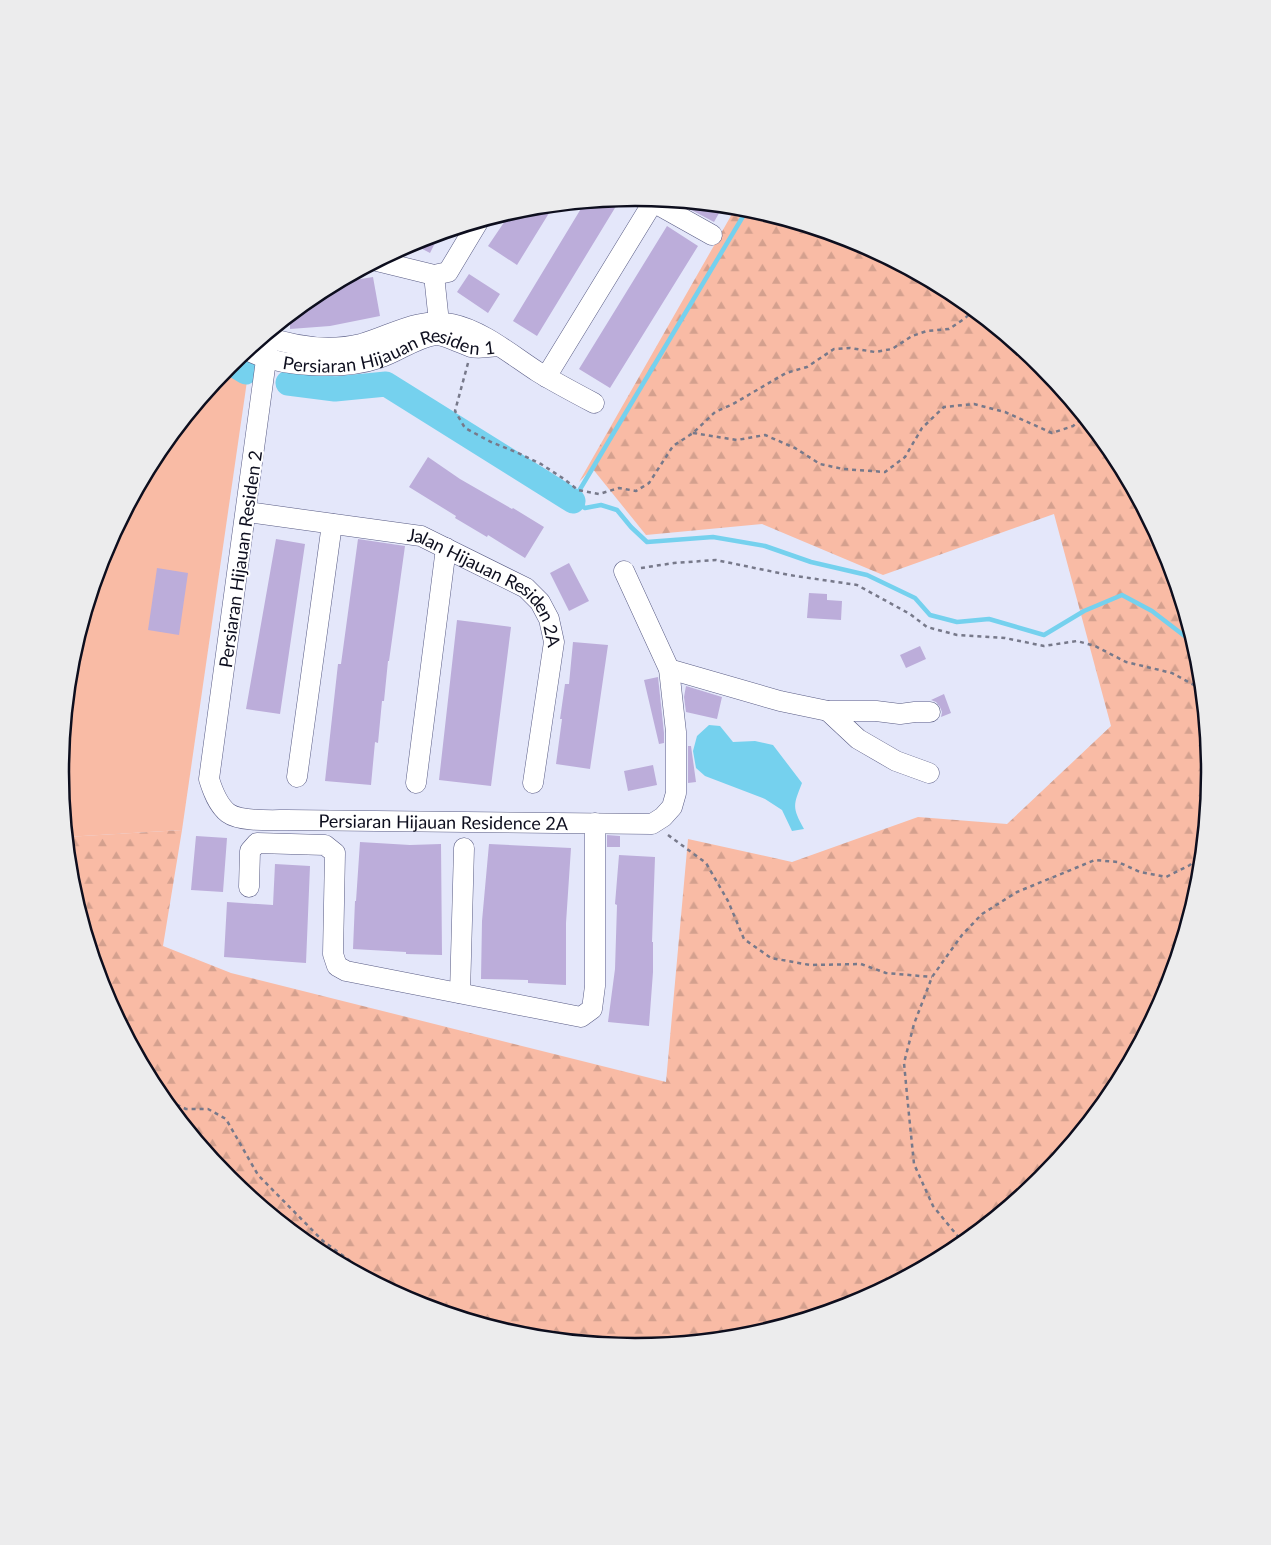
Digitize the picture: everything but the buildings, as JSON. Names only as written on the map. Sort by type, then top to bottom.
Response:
[{"type":"street","points":[[546,377],[647,206]]},
{"type":"street","points":[[663,207],[712,235]]},
{"type":"street","points":[[387,263],[434,275],[448,272],[473,230]]},
{"type":"street","points":[[434,275],[438,328]]},
{"type":"street","name":"Persiaran Hijauan Residen 1","points":[[271,338],[304,347],[335,348],[360,344],[412,325],[423,323],[438,328],[473,348],[498,346]]},
{"type":"street","name":"Persiaran Hijauan Residen 1","points":[[255,353],[267,359],[327,365],[362,362],[379,358],[422,338],[438,328],[453,324],[483,336],[498,346]]},
{"type":"street","name":"Persiaran Hijauan Residen 2","points":[[216,799],[209,779],[267,359],[267,342]]},
{"type":"street","points":[[498,346],[546,377],[594,403]]},
{"type":"street","name":"Jalan Hijauan Residen 2A","points":[[246,512],[421,536],[526,588],[540,602],[549,619],[554,642],[533,783]]},
{"type":"street","points":[[297,777],[332,524]]},
{"type":"street","points":[[416,783],[446,548]]},
{"type":"street","points":[[624,571],[669,669],[676,732],[676,793],[672,806],[663,818],[652,824]]},
{"type":"street","points":[[669,669],[780,701],[828,711],[876,711],[900,714],[930,712]]},
{"type":"street","points":[[828,711],[858,739],[896,761],[929,773]]},
{"type":"street","name":"Persiaran Hijauan Residence 2A","points":[[216,799],[229,814],[242,818],[652,824]]},
{"type":"street","points":[[249,887],[250,851],[257,843],[325,845],[335,853],[333,954],[337,966],[346,971],[581,1017],[592,1009],[595,986],[595,823]]},
{"type":"street","points":[[460,993],[464,848]]},
{"type":"path","points":[[473,348],[455,411],[465,428],[541,464],[578,490],[599,494],[619,488],[636,491],[649,483],[674,446],[693,433],[715,412],[734,404],[786,373],[807,367],[834,350],[850,348],[875,352],[892,349],[912,336],[927,331],[949,329],[969,314]]},
{"type":"path","points":[[693,433],[737,440],[765,436],[795,448],[820,464],[843,469],[885,472],[905,457],[922,428],[944,407],[974,404],[1005,412],[1052,433],[1073,426],[1080,421]]},
{"type":"path","points":[[624,571],[674,563],[716,560],[789,575],[857,585],[910,614],[927,627],[957,635],[1005,638],[1044,646],[1077,641],[1095,646],[1126,662],[1172,673],[1195,686]]},
{"type":"path","points":[[652,824],[706,863],[728,901],[744,939],[771,958],[810,965],[861,964],[886,973],[932,977]]},
{"type":"path","points":[[959,1238],[933,1206],[914,1164],[904,1063],[914,1024],[932,977],[962,935],[982,914],[1017,892],[1095,860],[1118,862],[1140,872],[1166,877],[1190,865],[1195,859]]},
{"type":"path","points":[[177,1105],[186,1109],[208,1109],[226,1119],[258,1175],[323,1241],[352,1263]]},
{"type":"green space","points":[[732,215],[782,225],[818,236],[886,264],[950,301],[1009,346],[1062,399],[1107,458],[1144,522],[1172,590],[1191,662],[1201,735],[1202,773],[1201,810],[1191,883],[1183,919],[1159,989],[1144,1023],[1107,1087],[1062,1146],[1036,1173],[1009,1199],[950,1244],[886,1281],[852,1296],[782,1320],[746,1328],[673,1338],[636,1339],[598,1338],[525,1328],[489,1320],[419,1296],[385,1281],[321,1244],[262,1199],[235,1173],[209,1146],[164,1087],[127,1023],[112,989],[88,919],[80,883],[73,837],[182,830],[163,946],[231,973],[666,1082],[688,839],[792,862],[918,817],[1007,824],[1111,726],[1054,514],[883,575],[762,524],[646,535],[592,468],[579,482]]},
{"type":"green space","points":[[233,374],[247,381],[182,830],[73,837],[69,773],[70,735],[74,699],[88,626],[99,590],[127,522],[164,458],[186,427]]},
{"type":"water","points":[[709,725],[720,726],[733,742],[755,741],[773,745],[802,783],[795,806],[797,816],[804,829],[792,831],[782,810],[765,799],[705,776],[696,768],[693,751],[697,736]]},
{"type":"waterway","points":[[743,217],[573,501],[585,508],[601,505],[617,510],[647,542],[713,537],[765,546],[811,562],[867,575],[915,598],[930,615],[957,622],[989,619],[1044,635],[1084,611],[1122,595],[1152,611],[1185,637]]},
{"type":"waterway","points":[[239,368],[246,372]]},
{"type":"waterway","points":[[288,383],[335,389],[386,384],[573,501]]}]
